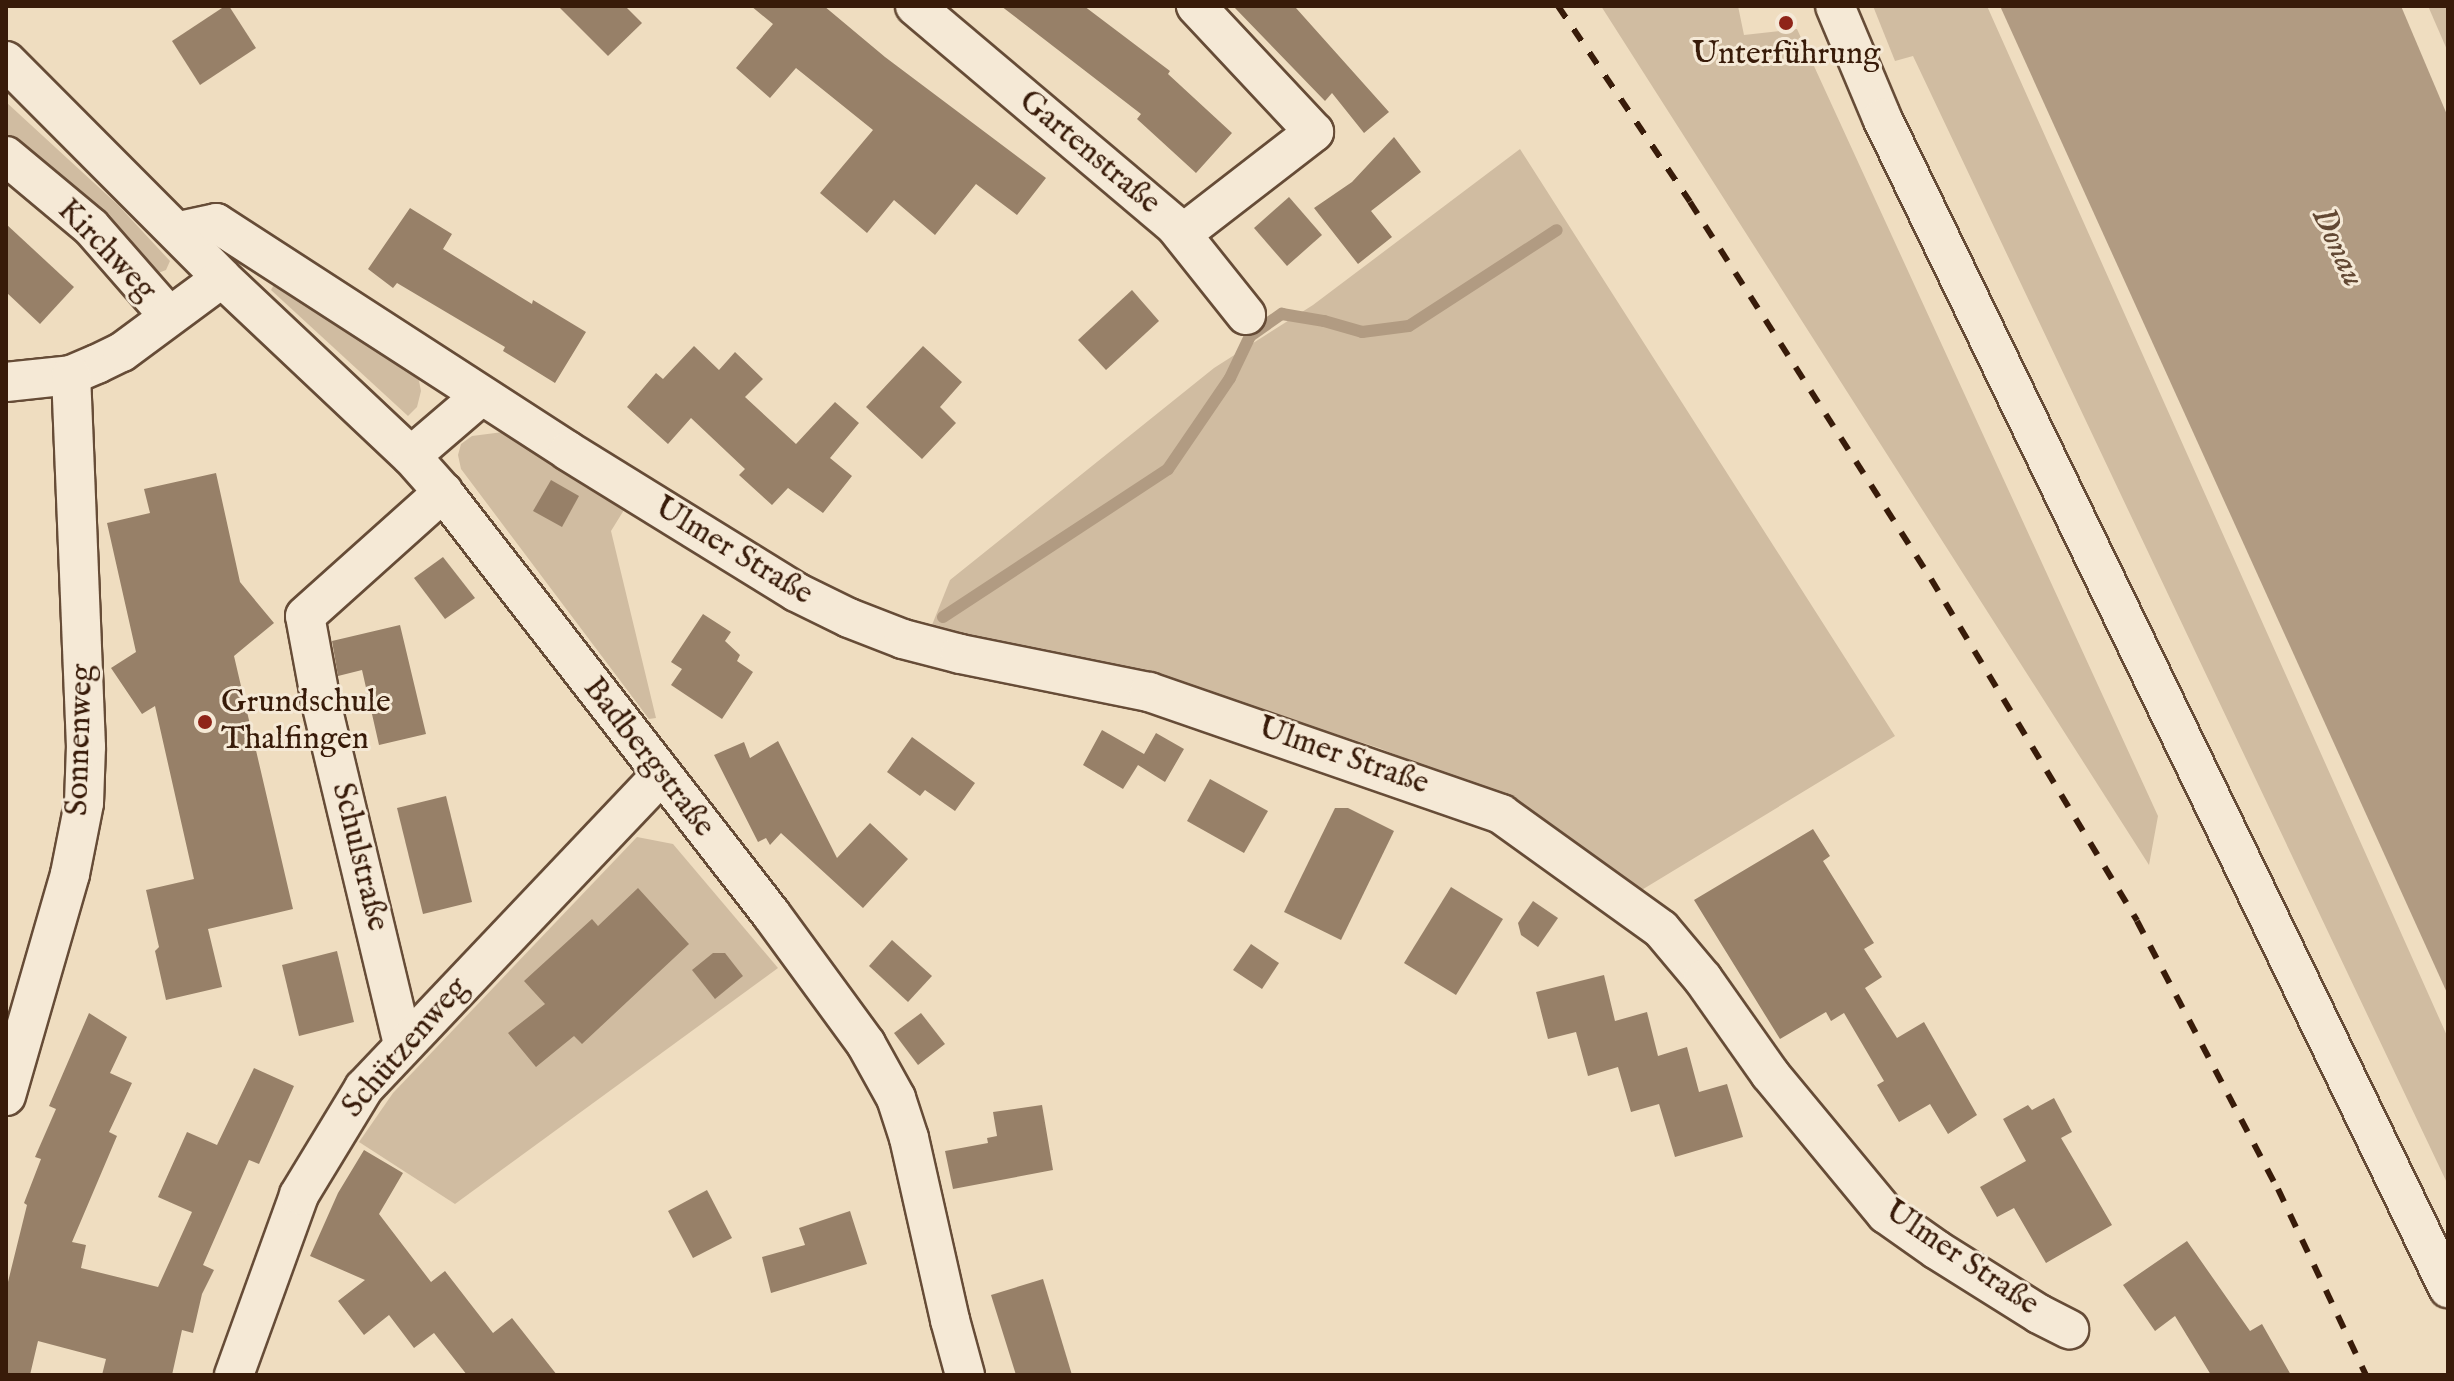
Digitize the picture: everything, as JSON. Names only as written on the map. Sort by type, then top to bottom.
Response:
[{"type":"street","name":"Gartenstraße","points":[[915,6],[1182,234],[1246,315]]},
{"type":"street","points":[[1182,234],[1314,132],[1196,6]]},
{"type":"street","points":[[1835,6],[1887,128],[2448,1288]]},
{"type":"street","points":[[6,61],[179,231]]},
{"type":"street","name":"Kirchweg","points":[[6,156],[91,227],[169,316]]},
{"type":"street","name":"Ulmer Straße","points":[[179,231],[216,223],[481,396],[796,592],[862,624],[960,654],[1149,692],[1501,814],[1661,929],[1703,979],[1770,1074],[1886,1214],[1949,1258],[2069,1329]]},
{"type":"street","name":"Badbergstraße","points":[[179,231],[222,278],[411,456],[443,492],[771,914],[866,1044],[896,1098],[909,1138],[965,1375]]},
{"type":"street","points":[[6,382],[71,375],[122,352],[222,278]]},
{"type":"street","name":"Sonnenweg","points":[[6,1096],[70,874],[84,803],[86,747],[82,591],[71,375]]},
{"type":"street","points":[[411,456],[481,396]]},
{"type":"street","name":"Schulstraße","points":[[403,1044],[321,702],[305,616],[443,492]]},
{"type":"street","name":"Schützenweg","points":[[234,1375],[299,1195],[364,1088],[661,775]]},
{"type":"shaded area","points":[[1601,6],[1738,6],[1744,35],[1797,29],[2158,816],[2149,865]]},
{"type":"shaded area","points":[[1873,6],[1987,6],[2448,1038],[2448,1185],[1913,56],[1895,61]]},
{"type":"shaded area","points":[[2428,6],[2448,6],[2448,52]]},
{"type":"shaded area","points":[[6,102],[118,205],[170,261],[166,270],[153,275],[101,217],[6,135]]},
{"type":"shaded area","points":[[1520,149],[1895,736],[1640,891],[1513,802],[1379,748],[1145,673],[928,635],[950,580],[1214,368],[1313,305]]},
{"type":"shaded area","points":[[276,281],[418,376],[421,391],[417,407],[408,416],[271,290]]},
{"type":"shaded area","points":[[503,432],[624,510],[611,531],[656,718],[649,719],[461,469],[458,455],[461,444],[472,436]]},
{"type":"shaded area","points":[[637,837],[673,844],[778,968],[455,1204],[359,1142],[393,1093]]},
{"type":"water","name":"Donau","points":[[2000,6],[2401,6],[2448,117],[2448,995]]},
{"type":"building","points":[[229,6],[256,48],[200,85],[172,41]]},
{"type":"building","points":[[558,6],[625,6],[642,23],[608,56]]},
{"type":"building","points":[[751,6],[824,6],[885,57],[1046,178],[1017,215],[976,184],[935,235],[894,200],[867,233],[820,193],[873,130],[796,68],[770,98],[736,68],[773,24]]},
{"type":"building","points":[[1001,6],[1084,6],[1170,71],[1168,74],[1232,133],[1196,173],[1137,119],[1141,114]]},
{"type":"building","points":[[1233,6],[1296,8],[1389,112],[1364,133],[1332,93],[1325,101]]},
{"type":"building","points":[[1394,137],[1421,172],[1371,211],[1392,237],[1358,264],[1314,208],[1352,182]]},
{"type":"building","points":[[1289,197],[1322,235],[1287,266],[1254,228]]},
{"type":"building","points":[[410,208],[452,234],[443,249],[532,304],[533,300],[586,332],[555,383],[503,351],[505,347],[397,283],[393,288],[368,269]]},
{"type":"building","points":[[6,224],[74,287],[40,324],[6,292]]},
{"type":"building","points":[[1132,290],[1159,321],[1106,370],[1078,340]]},
{"type":"building","points":[[694,346],[719,370],[735,352],[763,379],[745,397],[796,444],[835,402],[859,423],[830,458],[852,476],[823,513],[788,488],[772,505],[739,475],[745,469],[691,418],[668,444],[627,407],[656,373],[663,379]]},
{"type":"building","points":[[923,346],[962,382],[940,407],[956,423],[922,459],[866,407]]},
{"type":"building","points":[[216,473],[240,582],[274,623],[234,656],[293,909],[208,929],[222,987],[166,1000],[155,951],[159,947],[146,890],[194,879],[155,706],[142,714],[111,668],[136,652],[107,523],[150,513],[144,489]]},
{"type":"building","points":[[551,480],[579,496],[562,527],[533,511]]},
{"type":"building","points":[[443,557],[475,598],[445,619],[414,578]]},
{"type":"building","points":[[703,614],[731,632],[725,641],[740,655],[737,661],[753,672],[722,719],[671,685],[682,669],[671,662]]},
{"type":"building","points":[[400,625],[426,734],[379,745],[362,670],[338,676],[332,641]]},
{"type":"building","points":[[1102,730],[1144,754],[1156,733],[1184,749],[1165,782],[1138,765],[1123,789],[1083,765]]},
{"type":"building","points":[[912,737],[975,783],[955,811],[925,790],[920,796],[887,772]]},
{"type":"building","points":[[778,741],[837,858],[870,823],[908,859],[863,908],[781,833],[770,845],[766,838],[758,842],[714,755],[744,742],[750,758]]},
{"type":"building","points":[[1210,779],[1268,811],[1244,853],[1187,821]]},
{"type":"building","points":[[446,796],[472,902],[423,914],[397,808]]},
{"type":"building","points":[[1335,808],[1348,808],[1394,831],[1341,940],[1284,912]]},
{"type":"building","points":[[1813,829],[1830,856],[1823,861],[1874,943],[1864,949],[1882,977],[1865,988],[1897,1038],[1924,1022],[1977,1115],[1948,1134],[1930,1104],[1899,1122],[1877,1085],[1884,1081],[1844,1013],[1831,1021],[1826,1012],[1780,1039],[1694,900]]},
{"type":"building","points":[[1451,887],[1503,919],[1456,995],[1404,963]]},
{"type":"building","points":[[638,888],[689,944],[582,1044],[574,1036],[536,1067],[508,1033],[545,1004],[524,981],[592,919],[598,926]]},
{"type":"building","points":[[1533,901],[1558,918],[1538,947],[1521,935],[1518,923]]},
{"type":"building","points":[[892,940],[932,976],[908,1002],[869,966]]},
{"type":"building","points":[[1251,944],[1279,963],[1262,989],[1233,970]]},
{"type":"building","points":[[337,951],[354,1022],[299,1036],[282,965]]},
{"type":"building","points":[[713,953],[725,953],[743,976],[715,999],[692,970]]},
{"type":"building","points":[[1604,975],[1615,1021],[1647,1012],[1658,1056],[1687,1047],[1699,1092],[1727,1084],[1743,1137],[1675,1157],[1659,1104],[1631,1112],[1618,1067],[1588,1076],[1576,1032],[1548,1039],[1536,992]]},
{"type":"building","points":[[89,1013],[127,1037],[110,1073],[132,1083],[109,1132],[117,1136],[72,1242],[86,1245],[81,1268],[158,1287],[192,1212],[158,1197],[187,1132],[217,1145],[254,1068],[294,1086],[259,1164],[249,1160],[203,1265],[214,1270],[202,1294],[193,1333],[182,1330],[172,1375],[102,1375],[106,1359],[38,1341],[30,1375],[6,1375],[6,1290],[27,1205],[24,1203],[41,1159],[35,1157],[56,1109],[49,1106]]},
{"type":"building","points":[[921,1013],[945,1044],[918,1065],[894,1033]]},
{"type":"building","points":[[2054,1098],[2072,1132],[2061,1138],[2112,1225],[2046,1263],[2014,1208],[1997,1217],[1980,1187],[2026,1161],[2003,1119],[2028,1105],[2032,1110]]},
{"type":"building","points":[[1042,1105],[1053,1170],[953,1189],[945,1151],[988,1143],[987,1138],[997,1136],[993,1112]]},
{"type":"building","points":[[364,1150],[403,1173],[379,1214],[431,1282],[445,1271],[493,1333],[512,1318],[557,1375],[467,1375],[434,1333],[414,1348],[389,1315],[364,1335],[338,1301],[365,1280],[310,1256],[338,1193]]},
{"type":"building","points":[[707,1190],[732,1238],[693,1258],[668,1211]]},
{"type":"building","points":[[850,1211],[867,1264],[771,1293],[762,1257],[805,1245],[799,1228]]},
{"type":"building","points":[[2187,1241],[2250,1331],[2262,1324],[2291,1375],[2211,1375],[2175,1316],[2155,1331],[2123,1285]]},
{"type":"building","points":[[1043,1279],[1072,1375],[1016,1375],[991,1295]]},
{"type":"waterway","points":[[943,617],[1168,469],[1230,378],[1250,336],[1282,314],[1362,332],[1409,326],[1557,230]]},
{"type":"railway","points":[[1558,6],[1690,202],[1931,579],[2137,921],[2278,1189],[2366,1375]]},
{"type":"place","name":"Unterführung","points":[[1786,23]]},
{"type":"place","name":"Grundschule Thalfingen","points":[[205,722]]}]
